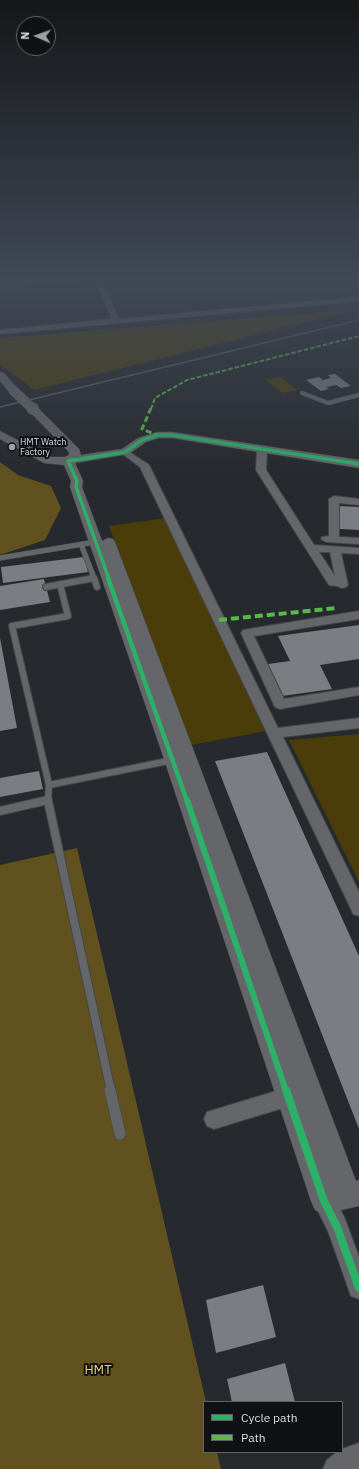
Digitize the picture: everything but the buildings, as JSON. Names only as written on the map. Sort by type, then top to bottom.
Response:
[{"type":"street","points":[[0,376],[75,451],[75,456],[68,461]]},
{"type":"street","points":[[0,434],[48,461],[68,461],[125,452],[142,440],[158,435],[172,435],[359,464]]},
{"type":"street","points":[[262,449],[261,470],[310,548],[338,584],[334,499],[359,502]]},
{"type":"street","points":[[125,452],[144,464],[359,909]]},
{"type":"street","points":[[68,461],[77,480],[76,487],[88,543],[241,929],[344,1197],[337,1227],[359,1288]]},
{"type":"street","points":[[77,480],[84,484],[95,508],[241,929],[289,1097],[344,1197]]},
{"type":"street","points":[[304,537],[359,551]]},
{"type":"street","points":[[310,548],[359,541]]},
{"type":"street","points":[[357,694],[280,704],[247,633],[359,615]]},
{"type":"street","points":[[274,733],[359,723]]},
{"type":"street","points":[[214,1119],[289,1097]]},
{"type":"street","points":[[336,1469],[350,1459],[359,1456]]},
{"type":"lane","points":[[302,393],[328,403],[359,395]]},
{"type":"lane","points":[[0,558],[88,543],[97,587]]},
{"type":"lane","points":[[46,586],[94,578]]},
{"type":"lane","points":[[60,584],[68,616],[12,626],[49,785],[48,801],[120,1134]]},
{"type":"lane","points":[[49,785],[173,760]]},
{"type":"lane","points":[[0,811],[48,801]]},
{"type":"shaded area","points":[[0,347],[208,347],[34,390],[0,364]]},
{"type":"shaded area","points":[[281,377],[297,390],[282,393],[266,380]]},
{"type":"shaded area","points":[[167,518],[266,731],[191,745],[109,526]]},
{"type":"shaded area","points":[[359,734],[359,882],[289,740]]},
{"type":"green space","points":[[0,462],[18,475],[51,486],[61,508],[45,540],[0,555]]},
{"type":"green space","name":"HMT","points":[[77,848],[206,1401],[203,1401],[203,1453],[217,1453],[221,1469],[0,1469],[0,865]]},
{"type":"railway","points":[[0,407],[249,347]]},
{"type":"marked path","points":[[157,435],[142,429],[155,398],[187,380],[318,347]]},
{"type":"marked path","points":[[219,620],[337,608]]},
{"type":"cycle path","points":[[359,464],[172,435],[158,435],[142,440],[125,452],[68,461],[77,481],[76,487],[169,747],[324,1201],[337,1227],[359,1288]]},
{"type":"place","name":"HMT Watch Factory","points":[[12,447]]}]
